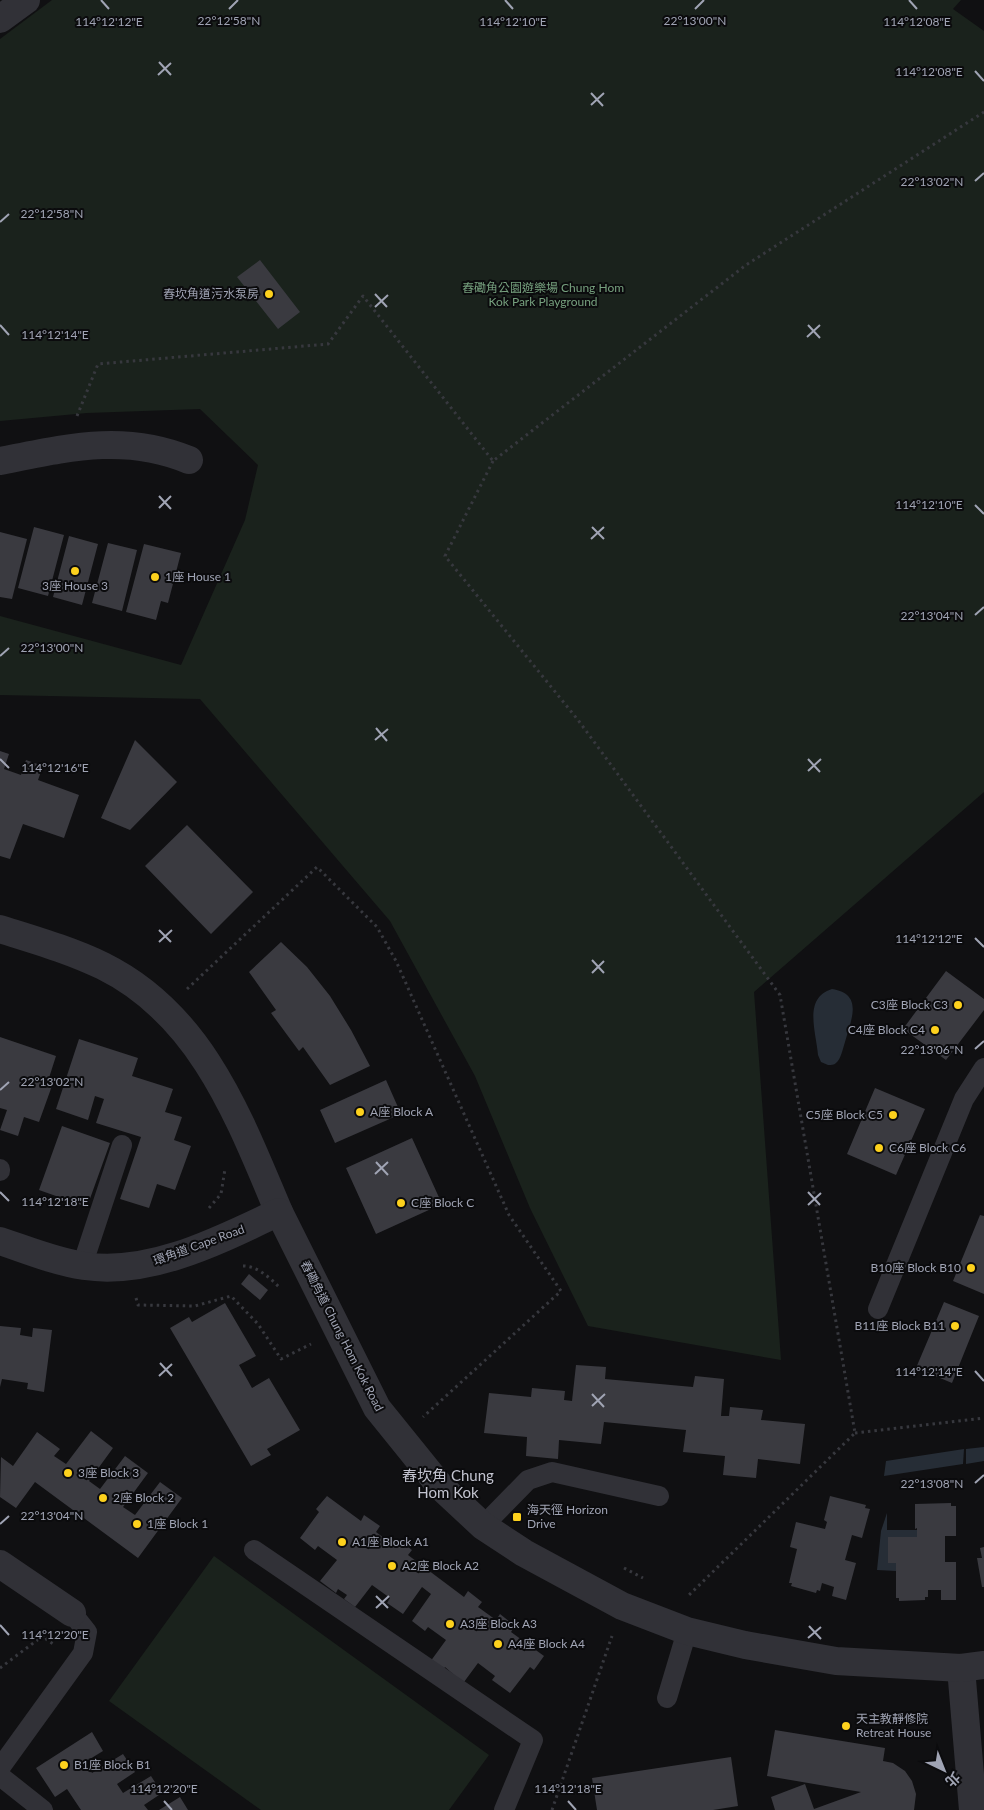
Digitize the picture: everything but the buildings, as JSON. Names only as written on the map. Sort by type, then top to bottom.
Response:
[{"type":"street","points":[[0,19],[26,0]]},
{"type":"street","points":[[0,461],[74,446],[119,444],[149,447],[189,460]]},
{"type":"street","name":"舂磡角道 Chung Hom Kok Road","points":[[0,929],[68,951],[104,967],[129,981],[172,1017],[192,1039],[224,1087],[279,1212],[377,1408],[440,1486],[483,1526],[524,1553],[622,1606],[686,1631],[745,1645],[836,1661],[973,1667]]},
{"type":"street","name":"環角道 Cape Road","points":[[0,1241],[82,1266],[126,1267],[176,1256],[279,1212]]},
{"type":"street","points":[[0,1564],[72,1613]]},
{"type":"street","points":[[973,1667],[973,1810]]},
{"type":"lane","points":[[878,1309],[964,1099],[984,1068]]},
{"type":"lane","points":[[82,1266],[122,1145]]},
{"type":"lane","points":[[483,1526],[528,1480],[552,1472],[659,1496]]},
{"type":"lane","points":[[254,1550],[533,1740],[504,1810]]},
{"type":"lane","points":[[0,1768],[83,1653],[87,1632],[72,1613]]},
{"type":"lane","points":[[667,1698],[686,1631]]},
{"type":"lane","points":[[0,1776],[43,1810]]},
{"type":"path","points":[[855,1433],[780,995],[578,720],[446,556],[493,461],[746,265],[984,112]]},
{"type":"path","points":[[76,417],[98,364],[328,344],[363,296],[493,461]]},
{"type":"path","points":[[186,990],[317,867],[377,927],[396,962],[509,1215],[561,1291],[421,1419],[415,1411]]},
{"type":"path","points":[[225,1161],[225,1170]]},
{"type":"path","points":[[154,1305],[195,1306],[231,1296],[258,1324],[281,1359],[306,1346]]},
{"type":"path","points":[[681,1603],[855,1433],[984,1418]]},
{"type":"path","points":[[616,1564],[649,1581]]},
{"type":"path","points":[[552,1810],[614,1630]]},
{"type":"path","points":[[0,1668],[44,1635]]},
{"type":"green space","name":"舂磡角公園遊樂場 Chung Hom Kok Park Playground","points":[[52,0],[961,0],[953,9],[984,31],[984,792],[754,992],[781,1360],[588,1326],[530,1208],[475,1076],[390,921],[200,699],[0,695],[0,616],[181,665],[245,520],[258,465],[200,409],[87,413],[0,421],[0,39]]},
{"type":"green space","points":[[214,1556],[489,1755],[449,1810],[261,1810],[109,1701]]},
{"type":"shaded area","points":[[832,989],[848,996],[852,1002],[853,1009],[841,1056],[835,1064],[828,1065],[821,1062],[818,1055],[813,1016],[817,1000],[823,993]]},
{"type":"shaded area","points":[[984,1447],[984,1461],[966,1464],[966,1449]]},
{"type":"shaded area","points":[[964,1449],[963,1464],[884,1476],[886,1461]]},
{"type":"shaded area","points":[[887,1513],[887,1530],[917,1530],[917,1537],[888,1537],[888,1562],[896,1563],[896,1571],[877,1570],[881,1531]]},
{"type":"place","name":"舂坎角道污水泵房","points":[[269,294]]},
{"type":"place","name":"3座 House 3","points":[[75,571]]},
{"type":"place","name":"1座 House 1","points":[[155,577]]},
{"type":"place","name":"C3座 Block C3","points":[[958,1005]]},
{"type":"place","name":"C4座 Block C4","points":[[935,1030]]},
{"type":"place","name":"A座 Block A","points":[[360,1112]]},
{"type":"place","name":"C5座 Block C5","points":[[893,1115]]},
{"type":"place","name":"C6座 Block C6","points":[[879,1148]]},
{"type":"place","name":"C座 Block C","points":[[401,1203]]},
{"type":"place","name":"B10座 Block B10","points":[[971,1268]]},
{"type":"place","name":"B11座 Block B11","points":[[955,1326]]},
{"type":"place","name":"3座 Block 3","points":[[68,1473]]},
{"type":"place","name":"2座 Block 2","points":[[103,1498]]},
{"type":"place","name":"海天徑 Horizon Drive","points":[[517,1517]]},
{"type":"place","name":"1座 Block 1","points":[[137,1524]]},
{"type":"place","name":"A1座 Block A1","points":[[342,1542]]},
{"type":"place","name":"A2座 Block A2","points":[[392,1566]]},
{"type":"place","name":"A3座 Block A3","points":[[450,1624]]},
{"type":"place","name":"A4座 Block A4","points":[[498,1644]]},
{"type":"place","name":"天主教靜修院 Retreat House","points":[[846,1726]]},
{"type":"place","name":"B1座 Block B1","points":[[64,1765]]},
{"type":"district","name":"舂坎角 Chung Hom Kok","points":[[448,1484]]}]
